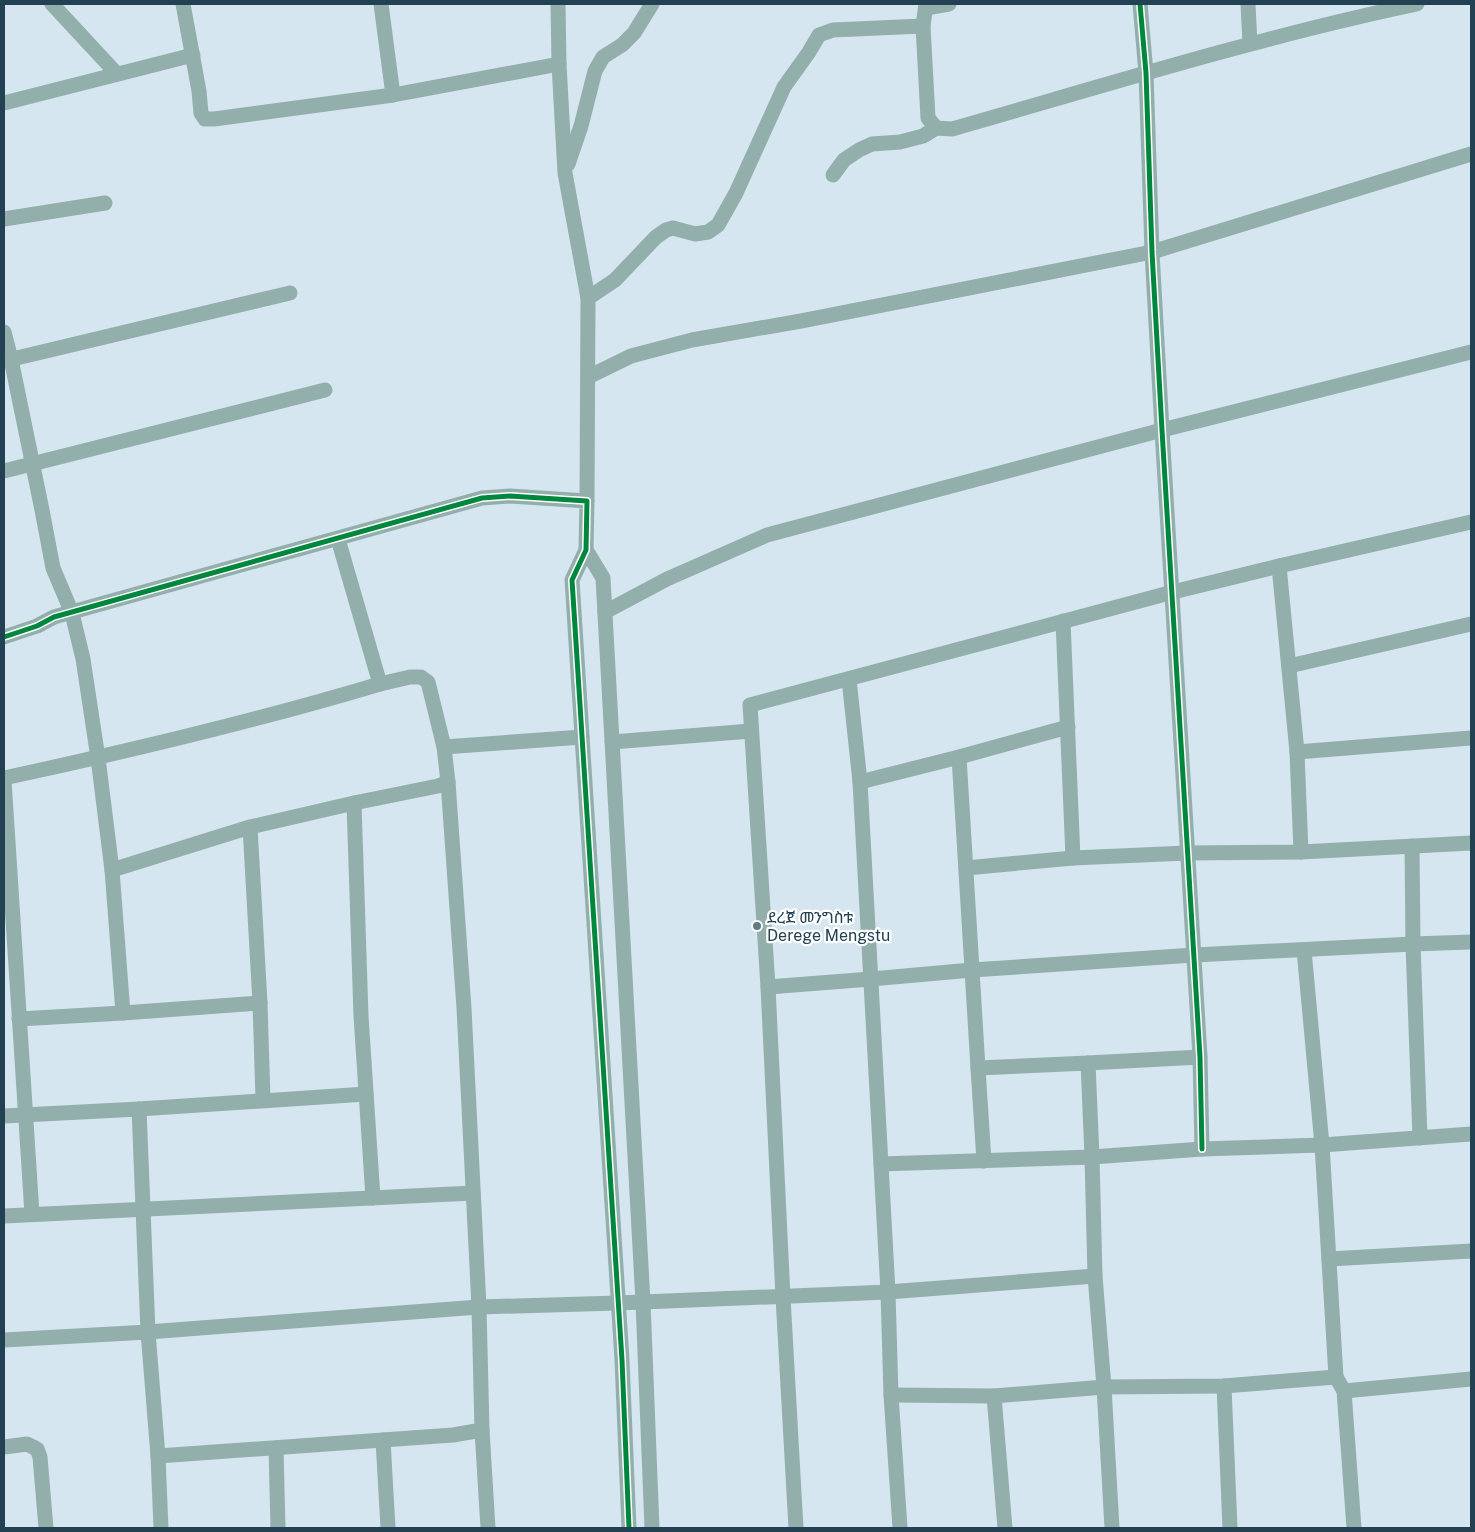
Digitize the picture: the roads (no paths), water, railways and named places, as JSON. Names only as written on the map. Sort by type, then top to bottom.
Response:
[{"type":"street","points":[[52,4],[117,74]]},
{"type":"street","points":[[183,4],[199,91],[201,113],[206,119],[393,95],[559,64]]},
{"type":"street","points":[[381,4],[393,95]]},
{"type":"street","points":[[558,4],[565,173],[588,298],[586,550],[572,580],[622,1360],[630,1528]]},
{"type":"street","points":[[565,173],[581,126],[595,71],[603,57],[634,33],[652,4]]},
{"type":"street","points":[[936,128],[928,118],[923,26],[926,6],[949,4]]},
{"type":"street","points":[[1140,4],[1146,73],[1152,252],[1162,430],[1200,1057],[1202,1149]]},
{"type":"street","points":[[1248,4],[1250,44]]},
{"type":"street","points":[[833,176],[844,160],[872,144],[900,142],[923,136],[936,128],[952,129],[1250,44],[1345,11],[1417,4]]},
{"type":"street","points":[[588,298],[615,280],[656,237],[666,230],[673,228],[695,234],[708,232],[718,225],[736,193],[784,87],[819,35],[833,30],[923,26]]},
{"type":"street","points":[[4,103],[193,55]]},
{"type":"street","points":[[588,377],[630,356],[692,340],[801,321],[1152,252],[1471,154]]},
{"type":"street","points":[[4,219],[105,203]]},
{"type":"street","points":[[7,360],[290,293]]},
{"type":"street","points":[[4,332],[7,360],[32,464],[53,568],[72,612],[83,659],[112,870],[123,1013]]},
{"type":"street","points":[[605,612],[667,579],[767,536],[1162,430],[1471,352]]},
{"type":"street","points":[[4,470],[326,390]]},
{"type":"street","points":[[4,637],[37,626],[54,617],[482,498],[510,496],[587,501]]},
{"type":"street","points":[[796,1528],[768,987],[750,705],[1173,592],[1471,522]]},
{"type":"street","points":[[338,539],[380,684]]},
{"type":"street","points":[[586,550],[603,578],[642,1302],[652,1528]]},
{"type":"street","points":[[1279,566],[1297,752],[1301,852]]},
{"type":"street","points":[[1063,621],[1073,858]]},
{"type":"street","points":[[1289,666],[1471,624]]},
{"type":"street","points":[[32,1214],[7,887],[4,779],[98,758],[380,684],[410,677],[421,677],[428,682],[444,747],[448,782],[464,1008],[488,1528]]},
{"type":"street","points":[[849,678],[860,782],[888,1292],[891,1395],[900,1528]]},
{"type":"street","points":[[860,782],[1068,727]]},
{"type":"street","points":[[612,742],[751,731]]},
{"type":"street","points":[[444,747],[582,737]]},
{"type":"street","points":[[1297,752],[1471,738]]},
{"type":"street","points":[[959,757],[984,1161]]},
{"type":"street","points":[[112,870],[250,827],[438,786],[448,782]]},
{"type":"street","points":[[354,803],[361,1016],[373,1198]]},
{"type":"street","points":[[250,827],[260,1003],[263,1100]]},
{"type":"street","points":[[966,868],[1073,858],[1187,853],[1301,852],[1471,842]]},
{"type":"street","points":[[1412,846],[1412,944],[1420,1138]]},
{"type":"street","points":[[768,987],[972,970],[1194,955],[1471,942]]},
{"type":"street","points":[[1304,950],[1322,1145],[1336,1377],[1344,1391],[1354,1528]]},
{"type":"street","points":[[18,1019],[260,1003]]},
{"type":"street","points":[[978,1068],[1200,1057]]},
{"type":"street","points":[[1088,1063],[1095,1276],[1104,1387],[1112,1528]]},
{"type":"street","points":[[4,1116],[366,1094]]},
{"type":"street","points":[[139,1109],[148,1332],[162,1528]]},
{"type":"street","points":[[881,1164],[1092,1157],[1202,1149],[1322,1145],[1471,1134]]},
{"type":"street","points":[[4,1216],[473,1193]]},
{"type":"street","points":[[1329,1259],[1471,1251]]},
{"type":"street","points":[[4,1340],[148,1332],[479,1307],[888,1292],[1095,1276]]},
{"type":"street","points":[[891,1395],[994,1396],[1104,1387],[1224,1386],[1336,1377]]},
{"type":"street","points":[[1344,1391],[1471,1379]]},
{"type":"street","points":[[1224,1386],[1230,1528]]},
{"type":"street","points":[[994,1396],[1005,1528]]},
{"type":"street","points":[[158,1456],[453,1435],[482,1430]]},
{"type":"street","points":[[383,1440],[388,1528]]},
{"type":"street","points":[[4,1447],[28,1444],[37,1448],[40,1457],[46,1528]]},
{"type":"street","points":[[276,1448],[278,1528]]},
{"type":"place","name":"ደረጀ መንግስቱ Derege Mengstu","points":[[757,926]]}]
